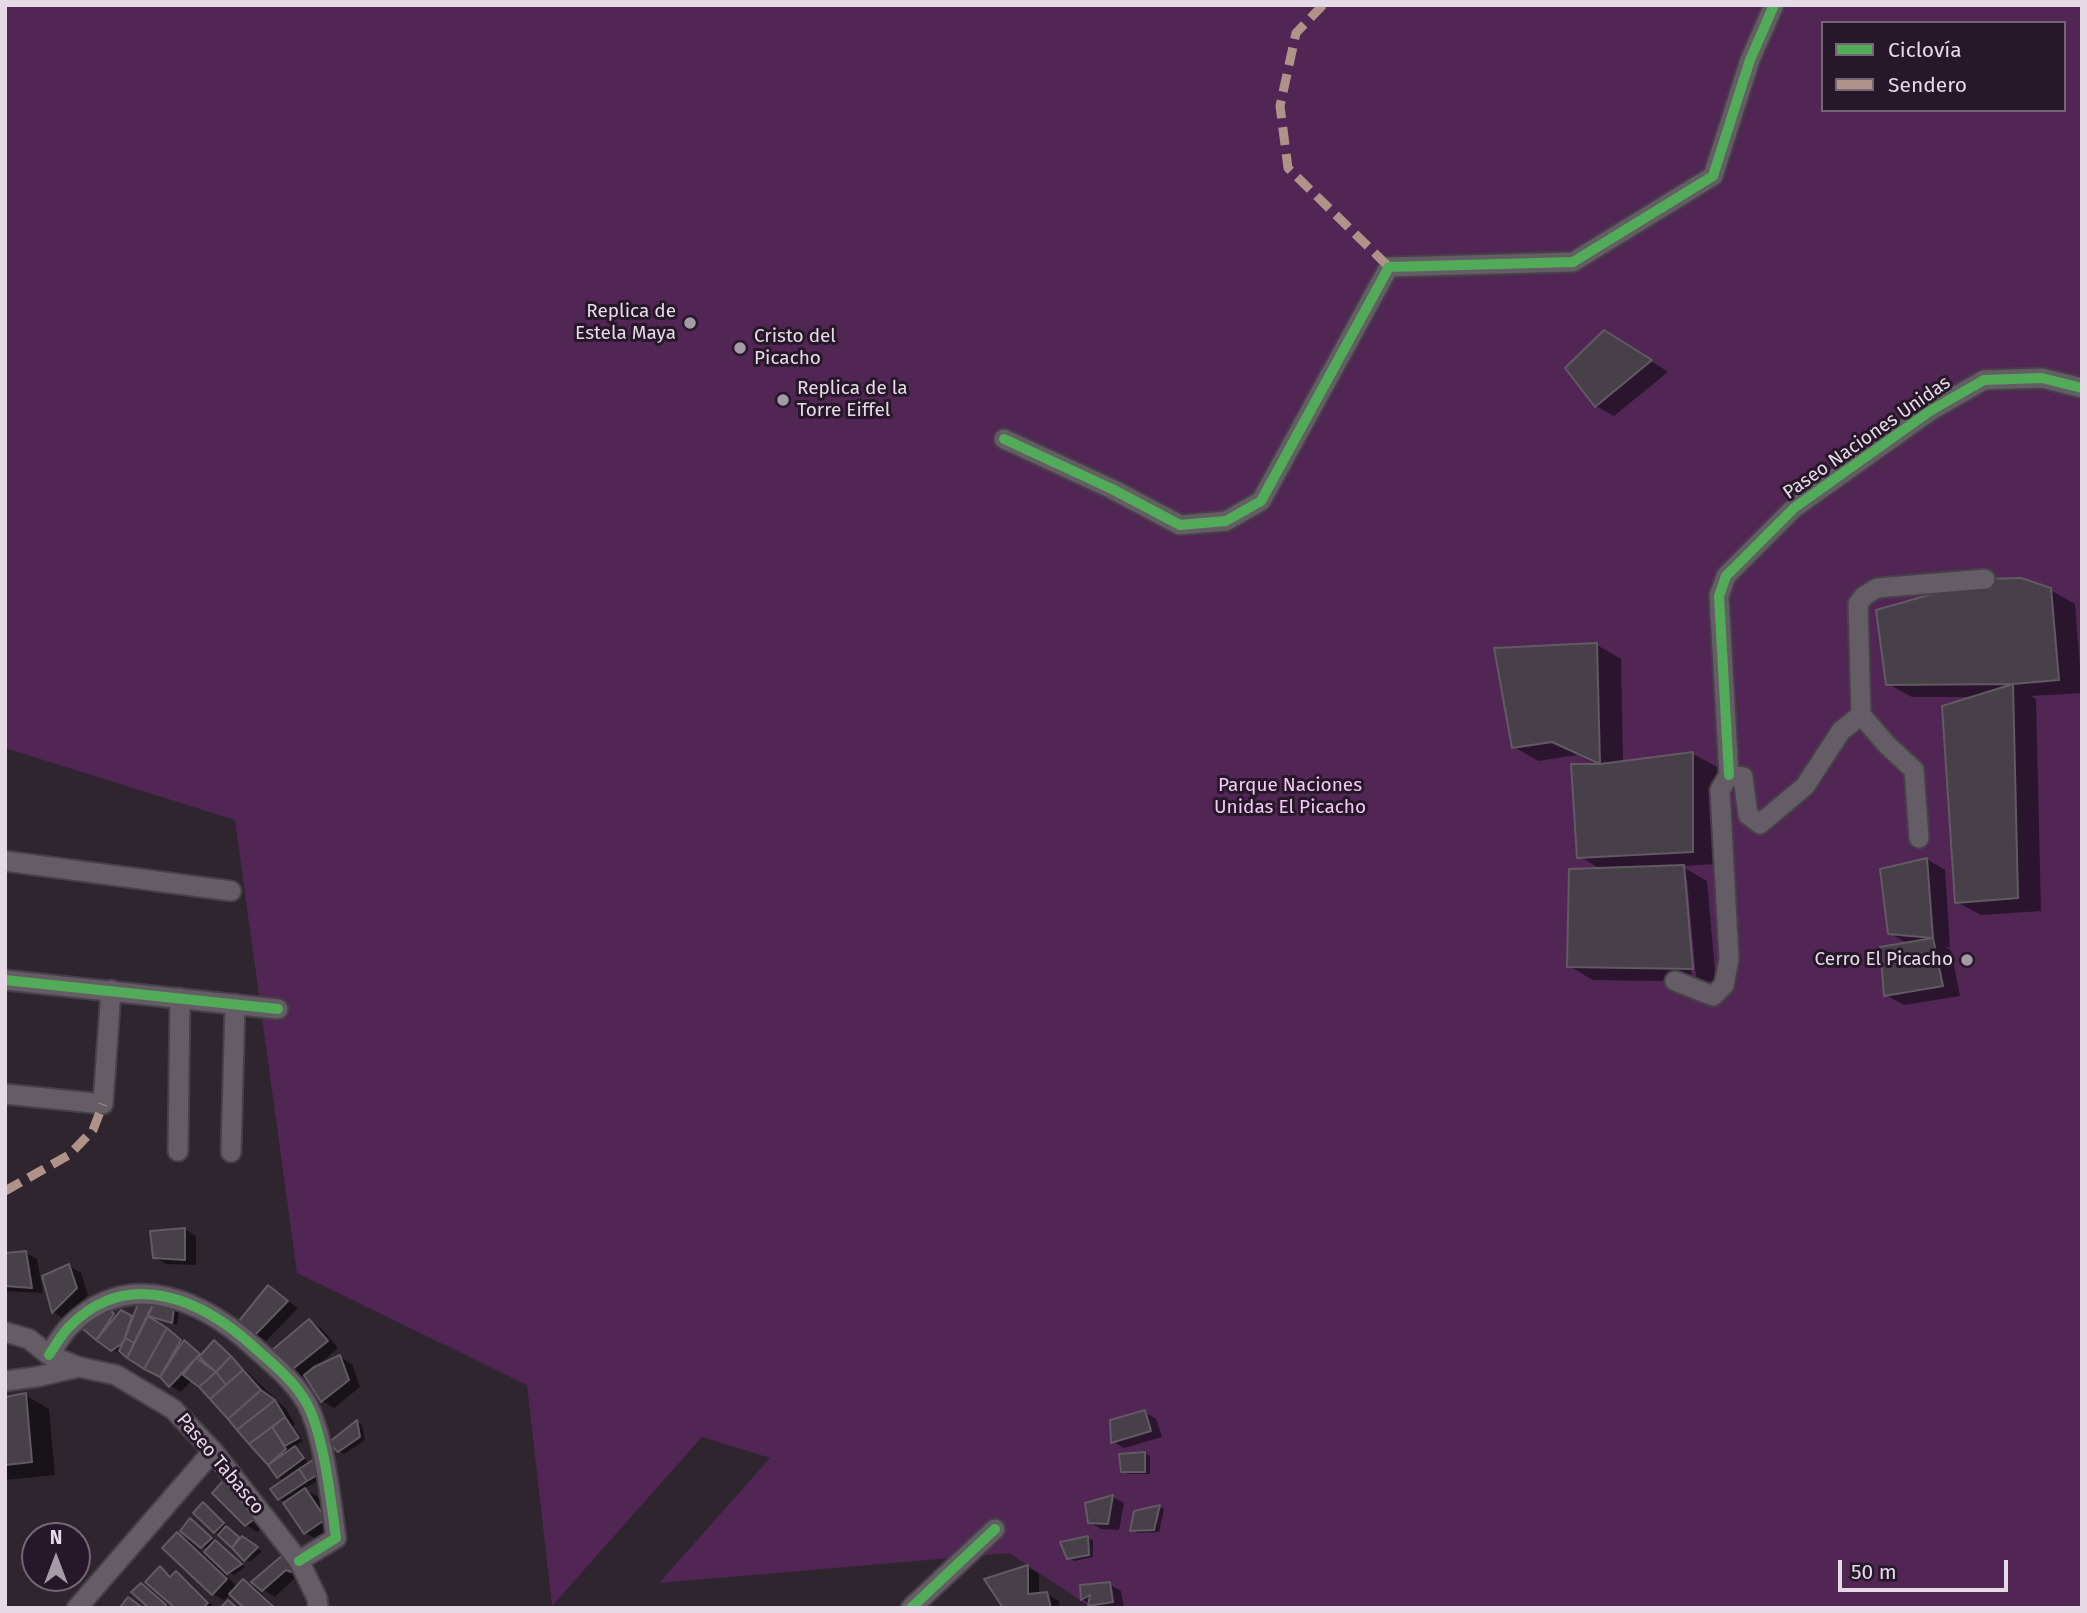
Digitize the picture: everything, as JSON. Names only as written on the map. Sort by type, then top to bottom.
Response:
[{"type":"street","points":[[1004,439],[1112,489],[1180,525],[1226,521],[1261,501],[1390,267],[1573,262],[1713,176],[1750,60],[1774,5]]},
{"type":"street","name":"Paseo Naciones Unidas","points":[[1675,981],[1713,996],[1724,985],[1729,959],[1720,790],[1729,775],[1719,596],[1727,576],[1794,508],[1930,411],[1983,380],[2042,378],[2082,388]]},
{"type":"street","points":[[1919,838],[1914,770],[1861,715],[1858,604],[1864,596],[1877,589],[1985,579]]},
{"type":"street","points":[[1729,775],[1743,777],[1748,816],[1760,824],[1805,786],[1841,731],[1861,715]]},
{"type":"street","points":[[5,861],[231,891]]},
{"type":"street","points":[[5,980],[278,1009]]},
{"type":"street","points":[[5,1094],[103,1104],[111,990]]},
{"type":"street","points":[[178,1151],[180,998]]},
{"type":"street","points":[[231,1152],[236,1004]]},
{"type":"street","points":[[49,1355],[71,1325],[88,1311],[105,1301],[131,1294],[177,1298],[210,1312],[237,1331],[287,1376],[307,1404],[318,1436],[336,1538],[299,1561]]},
{"type":"street","name":"Paseo Tabasco","points":[[5,1332],[29,1339],[49,1355],[79,1367],[116,1375],[173,1409],[213,1451],[299,1561],[314,1604]]},
{"type":"street","points":[[5,1381],[79,1367]]},
{"type":"street","points":[[77,1608],[213,1451]]},
{"type":"street","points":[[911,1608],[995,1529]]},
{"type":"green space","name":"Parque Naciones Unidas El Picacho","points":[[5,5],[2082,5],[2082,1608],[1092,1608],[1009,1553],[659,1583],[770,1458],[702,1437],[552,1606],[527,1385],[297,1273],[235,820],[5,748]]},
{"type":"building","points":[[1604,330],[1652,360],[1595,407],[1565,368]]},
{"type":"building","points":[[2021,578],[2051,588],[2059,680],[2013,684],[1886,685],[1876,610],[1985,579]]},
{"type":"building","points":[[1597,643],[1600,764],[1552,742],[1512,748],[1494,648]]},
{"type":"building","points":[[2013,684],[2018,898],[1955,903],[1942,706]]},
{"type":"building","points":[[1693,752],[1693,852],[1577,858],[1571,764],[1600,764]]},
{"type":"building","points":[[1927,858],[1933,938],[1888,934],[1880,869]]},
{"type":"building","points":[[1684,865],[1693,969],[1567,967],[1569,869]]},
{"type":"building","points":[[1933,938],[1943,986],[1884,996],[1880,947]]},
{"type":"building","points":[[185,1228],[185,1260],[153,1258],[150,1231]]},
{"type":"building","points":[[26,1251],[32,1288],[5,1286],[5,1253]]},
{"type":"building","points":[[69,1264],[77,1288],[52,1313],[42,1276]]},
{"type":"building","points":[[268,1285],[288,1301],[254,1336],[239,1321]]},
{"type":"building","points":[[156,1298],[175,1301],[172,1323],[148,1316]]},
{"type":"building","points":[[139,1301],[154,1302],[134,1343],[125,1338]]},
{"type":"building","points":[[108,1307],[114,1314],[96,1340],[77,1324]]},
{"type":"building","points":[[121,1310],[132,1316],[123,1343],[111,1351],[96,1340]]},
{"type":"building","points":[[148,1316],[167,1328],[144,1369],[127,1358]]},
{"type":"building","points":[[309,1319],[328,1341],[289,1372],[271,1351]]},
{"type":"building","points":[[167,1328],[181,1340],[160,1377],[144,1369]]},
{"type":"building","points":[[125,1338],[134,1343],[127,1358],[119,1351]]},
{"type":"building","points":[[184,1340],[200,1354],[169,1387],[160,1377]]},
{"type":"building","points":[[214,1340],[231,1356],[216,1372],[199,1357]]},
{"type":"building","points":[[340,1355],[349,1380],[321,1402],[304,1375],[314,1367]]},
{"type":"building","points":[[231,1356],[243,1370],[226,1385],[216,1372]]},
{"type":"building","points":[[196,1358],[216,1372],[199,1387],[183,1375]]},
{"type":"building","points":[[243,1370],[261,1390],[228,1419],[210,1399]]},
{"type":"building","points":[[216,1372],[226,1385],[210,1399],[199,1387]]},
{"type":"building","points":[[261,1390],[275,1400],[237,1430],[228,1419]]},
{"type":"building","points":[[26,1393],[32,1462],[5,1465],[5,1397]]},
{"type":"building","points":[[275,1400],[285,1417],[249,1444],[237,1430]]},
{"type":"building","points":[[1145,1410],[1151,1431],[1111,1443],[1110,1420]]},
{"type":"building","points":[[285,1417],[299,1438],[285,1446],[272,1427]]},
{"type":"building","points":[[357,1420],[360,1437],[338,1452],[328,1443]]},
{"type":"building","points":[[272,1427],[286,1449],[268,1465],[249,1444]]},
{"type":"building","points":[[295,1446],[304,1458],[277,1478],[268,1465]]},
{"type":"building","points":[[1145,1452],[1145,1472],[1121,1472],[1119,1454]]},
{"type":"building","points":[[316,1458],[321,1473],[307,1481],[299,1469]]},
{"type":"building","points":[[299,1469],[307,1481],[278,1500],[270,1489]]},
{"type":"building","points":[[223,1481],[251,1506],[253,1520],[245,1526],[212,1493]]},
{"type":"building","points":[[305,1488],[326,1519],[304,1534],[283,1503]]},
{"type":"building","points":[[1113,1495],[1108,1524],[1088,1523],[1085,1503]]},
{"type":"building","points":[[203,1502],[224,1523],[214,1533],[193,1513]]},
{"type":"building","points":[[1160,1505],[1154,1530],[1130,1531],[1134,1511]]},
{"type":"building","points":[[190,1518],[212,1538],[201,1548],[180,1531]]},
{"type":"building","points":[[226,1526],[239,1537],[232,1548],[218,1535]]},
{"type":"building","points":[[177,1532],[227,1579],[212,1595],[162,1548]]},
{"type":"building","points":[[242,1536],[258,1547],[244,1561],[232,1548]]},
{"type":"building","points":[[1088,1536],[1089,1555],[1067,1559],[1060,1542]]},
{"type":"building","points":[[215,1540],[242,1564],[227,1574],[204,1552]]},
{"type":"building","points":[[284,1554],[297,1569],[291,1572],[286,1570],[262,1591],[251,1582]]},
{"type":"building","points":[[1028,1565],[1028,1594],[1047,1592],[1051,1608],[1003,1608],[984,1579]]},
{"type":"building","points":[[160,1566],[170,1577],[176,1571],[208,1603],[203,1608],[175,1608],[145,1582]]},
{"type":"building","points":[[243,1579],[275,1608],[244,1608],[229,1594]]},
{"type":"building","points":[[1110,1582],[1113,1602],[1088,1606],[1090,1595],[1081,1600],[1080,1585]]},
{"type":"building","points":[[141,1583],[166,1605],[163,1608],[149,1608],[131,1592]]},
{"type":"building","points":[[128,1597],[143,1608],[123,1608],[121,1606]]},
{"type":"building","points":[[228,1600],[237,1608],[220,1608]]},
{"type":"marked path","points":[[1323,5],[1296,33],[1280,106],[1288,168],[1389,267]]},
{"type":"marked path","points":[[5,1191],[69,1155],[93,1130],[103,1104]]},
{"type":"cycle path","points":[[1004,439],[1112,489],[1180,525],[1226,521],[1261,501],[1389,267],[1573,262],[1713,176],[1750,60],[1774,5]]},
{"type":"cycle path","points":[[1729,775],[1719,596],[1726,576],[1794,508],[1930,411],[1984,380],[2042,378],[2082,388]]},
{"type":"cycle path","points":[[5,980],[278,1009]]},
{"type":"cycle path","points":[[49,1355],[68,1328],[94,1307],[117,1297],[141,1294],[166,1297],[189,1304],[235,1331],[295,1387],[306,1402],[318,1432],[336,1538],[299,1561]]},
{"type":"cycle path","points":[[911,1608],[995,1529]]},
{"type":"place","name":"Replica de Estela Maya","points":[[690,323]]},
{"type":"place","name":"Cristo del Picacho","points":[[740,348]]},
{"type":"place","name":"Replica de la Torre Eiffel","points":[[783,400]]},
{"type":"place","name":"Cerro El Picacho","points":[[1967,960]]}]
